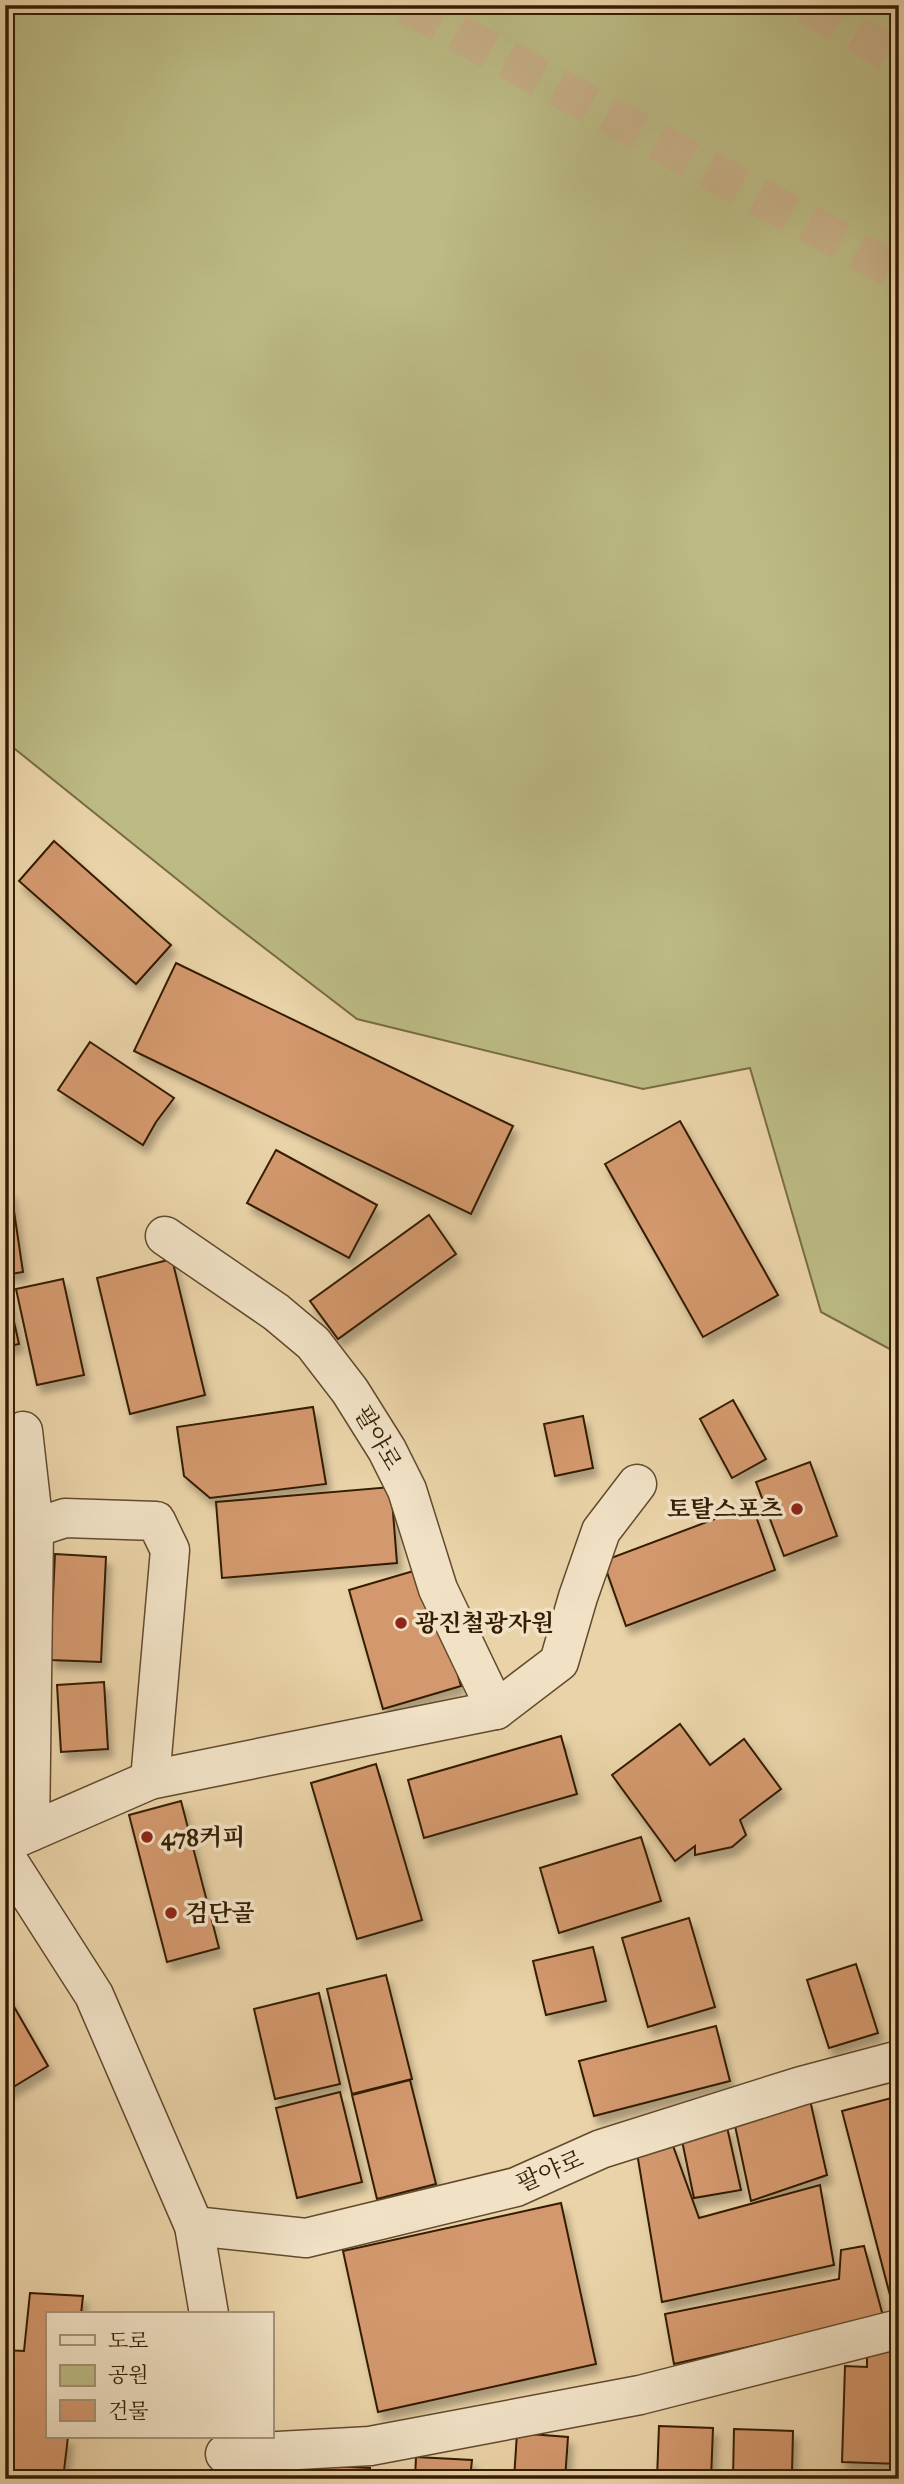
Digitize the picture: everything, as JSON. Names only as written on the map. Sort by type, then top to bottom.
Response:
[{"type":"street","name":"팔야로","points":[[165,1236],[276,1312],[313,1343],[350,1391],[387,1450],[407,1490],[438,1589],[496,1710]]},
{"type":"street","points":[[23,1431],[34,1528],[14,1844],[94,1995],[194,2226],[209,2312]]},
{"type":"street","points":[[14,1844],[150,1780],[496,1710],[558,1662],[601,1531],[637,1484]]},
{"type":"street","points":[[34,1528],[65,1518],[156,1521],[170,1550],[150,1780]]},
{"type":"street","name":"팔야로","points":[[194,2226],[306,2238],[516,2187],[601,2149],[801,2086],[899,2060]]},
{"type":"street","points":[[225,2456],[370,2446],[640,2395],[899,2329]]},
{"type":"green space","points":[[5,5],[899,5],[899,1354],[821,1312],[750,1068],[643,1089],[357,1019],[224,917],[5,741]]},
{"type":"building","points":[[54,841],[171,945],[136,984],[19,881]]},
{"type":"building","points":[[176,963],[513,1126],[471,1214],[134,1051]]},
{"type":"building","points":[[90,1042],[174,1098],[143,1145],[58,1090]]},
{"type":"building","points":[[680,1121],[778,1295],[703,1337],[605,1164]]},
{"type":"building","points":[[276,1150],[377,1205],[349,1258],[247,1203]]},
{"type":"building","points":[[11,1191],[23,1272],[5,1275],[5,1192]]},
{"type":"building","points":[[429,1215],[456,1254],[338,1339],[310,1301]]},
{"type":"building","points":[[172,1259],[205,1395],[130,1414],[97,1278]]},
{"type":"building","points":[[63,1279],[84,1375],[37,1385],[16,1289]]},
{"type":"building","points":[[8,1295],[19,1344],[5,1347],[5,1296]]},
{"type":"building","points":[[733,1400],[766,1459],[732,1478],[700,1419]]},
{"type":"building","points":[[313,1407],[326,1484],[210,1498],[184,1476],[177,1427]]},
{"type":"building","points":[[583,1416],[593,1468],[555,1476],[544,1424]]},
{"type":"building","name":"토탈스포츠","points":[[810,1462],[837,1536],[784,1556],[756,1482]]},
{"type":"building","points":[[391,1487],[397,1563],[222,1578],[216,1502]]},
{"type":"building","points":[[752,1505],[775,1570],[626,1626],[603,1561]]},
{"type":"building","points":[[55,1554],[106,1557],[101,1662],[50,1660]]},
{"type":"building","name":"광진철광자원","points":[[427,1567],[461,1686],[383,1709],[349,1590]]},
{"type":"building","points":[[104,1682],[108,1749],[61,1752],[57,1685]]},
{"type":"building","points":[[680,1724],[710,1765],[744,1739],[781,1789],[740,1820],[746,1835],[732,1847],[695,1855],[695,1846],[675,1861],[612,1775]]},
{"type":"building","points":[[561,1736],[577,1794],[424,1838],[408,1780]]},
{"type":"building","points":[[376,1764],[422,1920],[357,1939],[311,1783]]},
{"type":"building","points":[[181,1801],[219,1948],[167,1962],[129,1815]]},
{"type":"building","points":[[641,1837],[661,1901],[559,1933],[540,1868]]},
{"type":"building","points":[[689,1918],[715,2007],[648,2027],[622,1938]]},
{"type":"building","points":[[593,1947],[606,2001],[546,2015],[533,1961]]},
{"type":"building","points":[[856,1964],[878,2033],[829,2048],[807,1980]]},
{"type":"building","points":[[386,1975],[412,2079],[352,2094],[327,1989]]},
{"type":"building","points":[[5,1991],[48,2066],[5,2092]]},
{"type":"building","points":[[319,1993],[340,2084],[275,2099],[254,2009]]},
{"type":"building","points":[[716,2026],[730,2081],[594,2116],[579,2061]]},
{"type":"building","points":[[410,2080],[436,2184],[377,2199],[352,2095]]},
{"type":"building","points":[[340,2092],[362,2182],[297,2198],[276,2108]]},
{"type":"building","points":[[899,2096],[899,2302],[892,2303],[842,2111]]},
{"type":"building","points":[[810,2100],[827,2175],[751,2201],[734,2121]]},
{"type":"building","points":[[727,2127],[741,2190],[694,2198],[681,2136]]},
{"type":"building","points":[[672,2143],[699,2218],[820,2185],[834,2265],[662,2302],[637,2153]]},
{"type":"building","points":[[561,2203],[596,2364],[378,2412],[343,2251]]},
{"type":"building","points":[[864,2246],[883,2316],[674,2364],[665,2314],[839,2279],[841,2250]]},
{"type":"building","points":[[30,2293],[83,2296],[81,2312],[46,2312],[46,2438],[68,2438],[63,2479],[5,2479],[5,2350],[24,2351]]},
{"type":"building","points":[[867,2350],[899,2351],[899,2464],[842,2462],[845,2366],[867,2367]]},
{"type":"building","points":[[659,2426],[713,2428],[711,2479],[657,2479]]},
{"type":"building","points":[[734,2429],[793,2431],[792,2472],[857,2476],[857,2479],[733,2479]]},
{"type":"building","points":[[517,2433],[568,2437],[565,2479],[514,2479]]},
{"type":"building","points":[[416,2457],[472,2460],[470,2479],[415,2479]]},
{"type":"building","points":[[310,2465],[370,2468],[370,2479],[310,2479]]},
{"type":"tunnel","points":[[407,5],[899,273]]},
{"type":"tunnel","points":[[806,5],[899,58]]},
{"type":"place","name":"토탈스포츠","points":[[797,1509]]},
{"type":"place","name":"광진철광자원","points":[[401,1623]]},
{"type":"place","name":"478커피","points":[[147,1837]]},
{"type":"place","name":"검단골","points":[[171,1913]]}]
